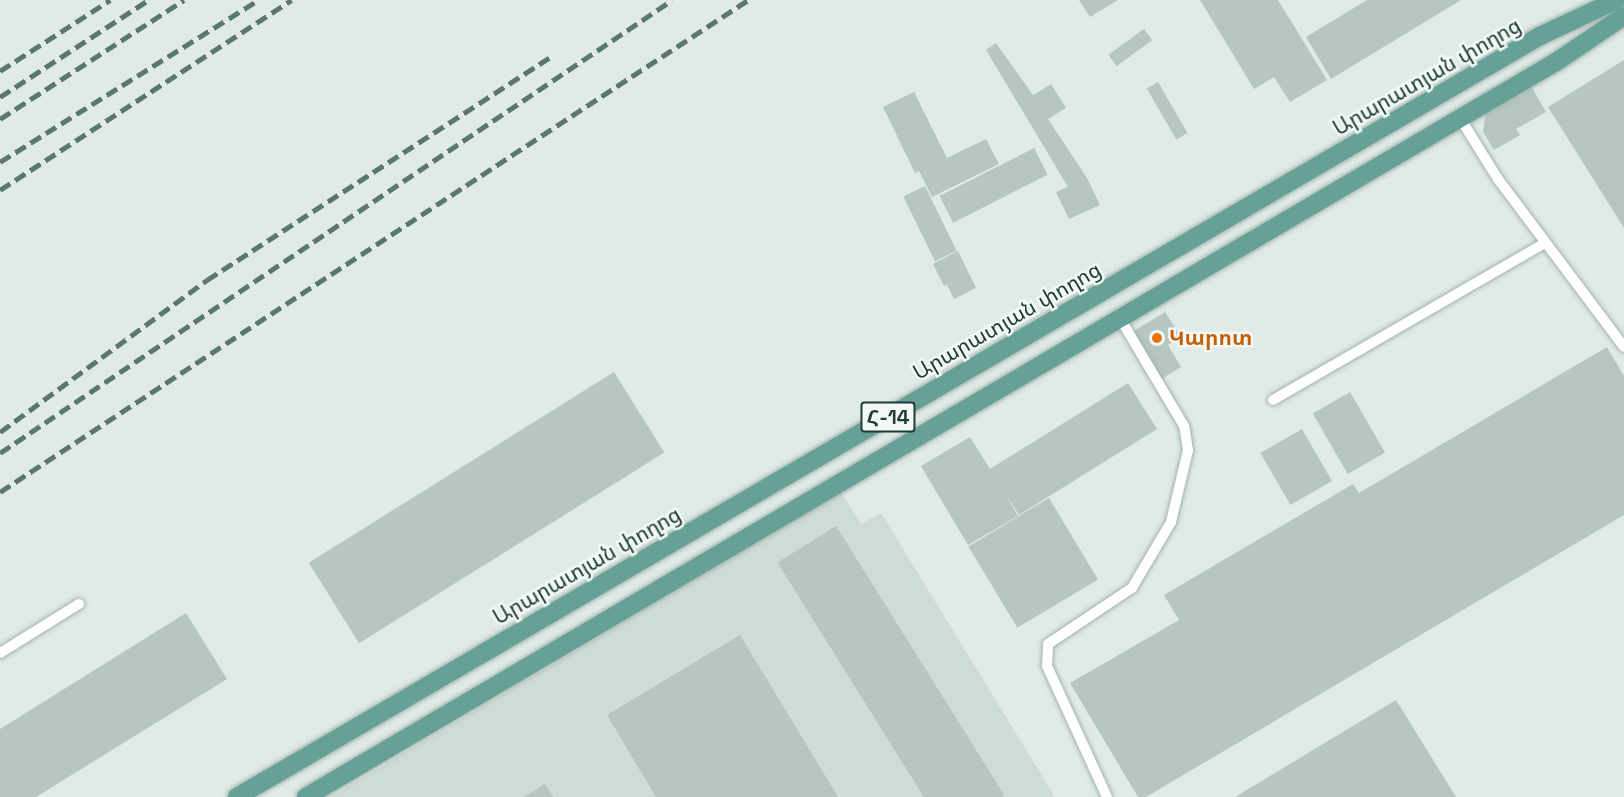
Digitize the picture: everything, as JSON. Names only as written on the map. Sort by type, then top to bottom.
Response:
[{"type":"main road","name":"Արարատյան փողոց","points":[[237,797],[1540,36],[1617,0]]},
{"type":"main road","name":"Հ-14","points":[[306,797],[1556,62],[1624,16]]},
{"type":"lane","points":[[1460,118],[1545,243],[1624,346]]},
{"type":"lane","points":[[1273,400],[1545,243]]},
{"type":"lane","points":[[1107,797],[1047,666],[1048,644],[1132,588],[1171,522],[1188,450],[1184,426],[1120,318]]},
{"type":"lane","points":[[0,653],[79,604]]},
{"type":"shaded area","points":[[841,492],[861,524],[881,513],[1055,797],[331,797]]},
{"type":"building","points":[[1079,0],[1118,0],[1090,17]]},
{"type":"building","points":[[1200,0],[1278,0],[1327,80],[1290,102],[1274,77],[1254,89]]},
{"type":"building","points":[[1367,0],[1461,0],[1331,79],[1306,37]]},
{"type":"building","points":[[1144,29],[1152,40],[1117,66],[1108,55]]},
{"type":"building","points":[[996,43],[1033,95],[1051,84],[1066,108],[1048,119],[1087,178],[1100,205],[1069,219],[1056,192],[1068,187],[986,50]]},
{"type":"building","points":[[1624,60],[1624,228],[1548,107]]},
{"type":"building","points":[[1158,82],[1188,133],[1176,140],[1147,88]]},
{"type":"building","points":[[1531,86],[1546,112],[1516,129],[1520,135],[1494,150],[1483,132],[1486,112]]},
{"type":"building","points":[[914,92],[947,158],[986,139],[999,164],[932,197],[919,171],[915,173],[883,107]]},
{"type":"building","points":[[1034,148],[1048,175],[953,223],[940,196]]},
{"type":"building","points":[[925,186],[957,251],[935,261],[903,197]]},
{"type":"building","points":[[958,251],[976,288],[954,299],[947,285],[958,279],[944,286],[933,264]]},
{"type":"building","points":[[1165,312],[1181,337],[1168,345],[1181,367],[1158,381],[1129,334]]},
{"type":"building","points":[[1607,347],[1624,376],[1624,515],[1146,797],[1138,797],[1070,683],[1179,620],[1164,595],[1353,484],[1359,493]]},
{"type":"building","points":[[614,372],[664,453],[359,643],[309,563]]},
{"type":"building","points":[[1128,383],[1157,429],[1019,515],[1006,494],[1018,516],[968,545],[921,466],[970,437],[990,469]]},
{"type":"building","points":[[1350,392],[1385,453],[1348,474],[1313,414]]},
{"type":"building","points":[[1302,429],[1332,481],[1290,505],[1260,453]]},
{"type":"building","points":[[1049,498],[1098,579],[1017,628],[968,546]]},
{"type":"building","points":[[836,526],[1005,796],[924,797],[777,563]]},
{"type":"building","points":[[186,613],[227,679],[36,797],[0,797],[0,729]]},
{"type":"building","points":[[740,635],[838,797],[656,797],[607,715]]},
{"type":"building","points":[[1396,700],[1456,797],[1235,797]]},
{"type":"building","points":[[545,784],[553,797],[524,797]]},
{"type":"railway","points":[[0,71],[110,0]]},
{"type":"railway","points":[[0,97],[148,0]]},
{"type":"railway","points":[[0,119],[184,0]]},
{"type":"railway","points":[[0,162],[258,0]]},
{"type":"railway","points":[[0,190],[292,0]]},
{"type":"railway","points":[[0,453],[672,0]]},
{"type":"railway","points":[[0,492],[748,0]]},
{"type":"railway","points":[[0,432],[207,280],[550,57]]},
{"type":"place","name":"Կարոտ","points":[[1157,338]]}]
